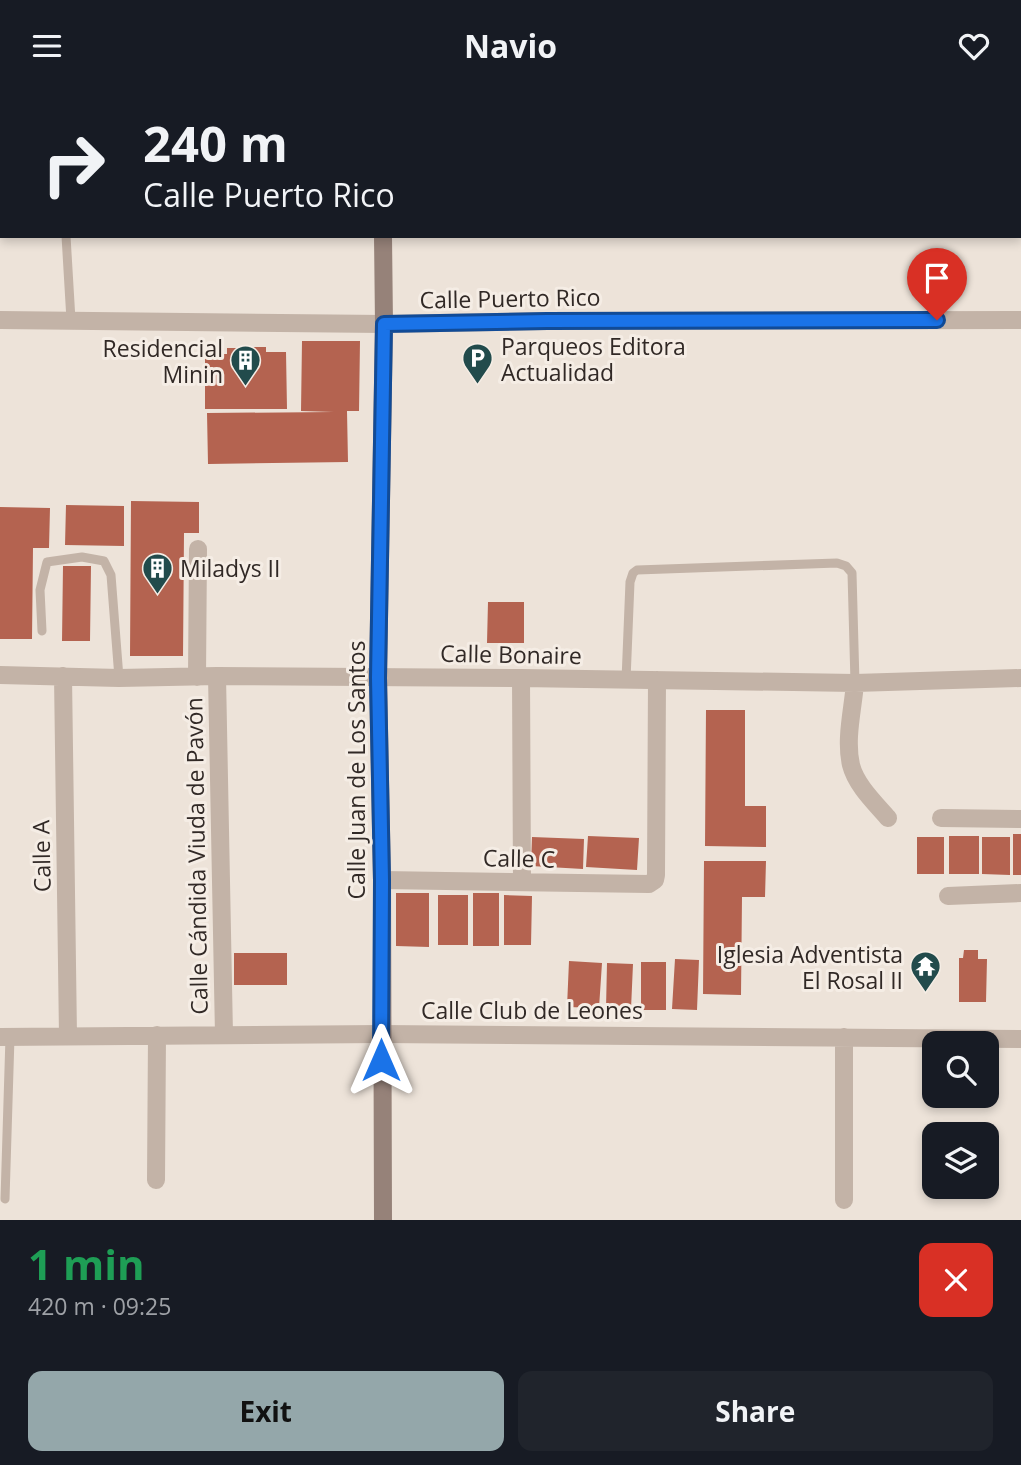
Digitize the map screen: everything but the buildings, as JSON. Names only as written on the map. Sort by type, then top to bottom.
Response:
[{"type":"street","name":"Calle Juan de Los Santos","points":[[383,238],[378,678],[382,880],[383,1220]]},
{"type":"street","name":"Calle Puerto Rico","points":[[0,320],[384,324],[1021,320]]},
{"type":"street","points":[[197,677],[198,549]]},
{"type":"street","name":"Calle Bonaire","points":[[0,675],[855,683],[1021,678]]},
{"type":"street","name":"Calle A","points":[[62,676],[68,1036]]},
{"type":"street","name":"Calle Cándida Viuda de Pavón","points":[[218,676],[224,1035]]},
{"type":"street","points":[[521,678],[522,882]]},
{"type":"street","name":"Calle C","points":[[382,880],[649,884],[656,875],[657,680]]},
{"type":"street","points":[[855,683],[850,735],[851,766],[863,788],[888,818]]},
{"type":"street","points":[[940,818],[1021,819]]},
{"type":"street","points":[[948,895],[1021,893]]},
{"type":"street","name":"Calle Club de Leones","points":[[5,1037],[381,1034],[1021,1039]]},
{"type":"street","points":[[156,1180],[157,1035]]},
{"type":"street","points":[[844,1037],[844,1201]]},
{"type":"lane","points":[[66,238],[71,320]]},
{"type":"lane","points":[[42,631],[40,590],[47,562],[82,557],[104,561],[111,575],[119,678]]},
{"type":"lane","points":[[626,680],[630,582],[632,573],[637,570],[837,563],[846,566],[852,573],[855,683]]},
{"type":"lane","points":[[5,1037],[5,1199]]},
{"type":"place","name":"Parqueos Editora Actualidad","points":[[478,386]]},
{"type":"place","name":"Residencial Minin","points":[[246,388]]},
{"type":"place","name":"Miladys II","points":[[157,595]]},
{"type":"place","name":"Iglesia Adventista El Rosal II","points":[[926,994]]},
{"type":"route","points":[[381,1060],[382,880],[378,678],[384,324],[937,320]]}]
